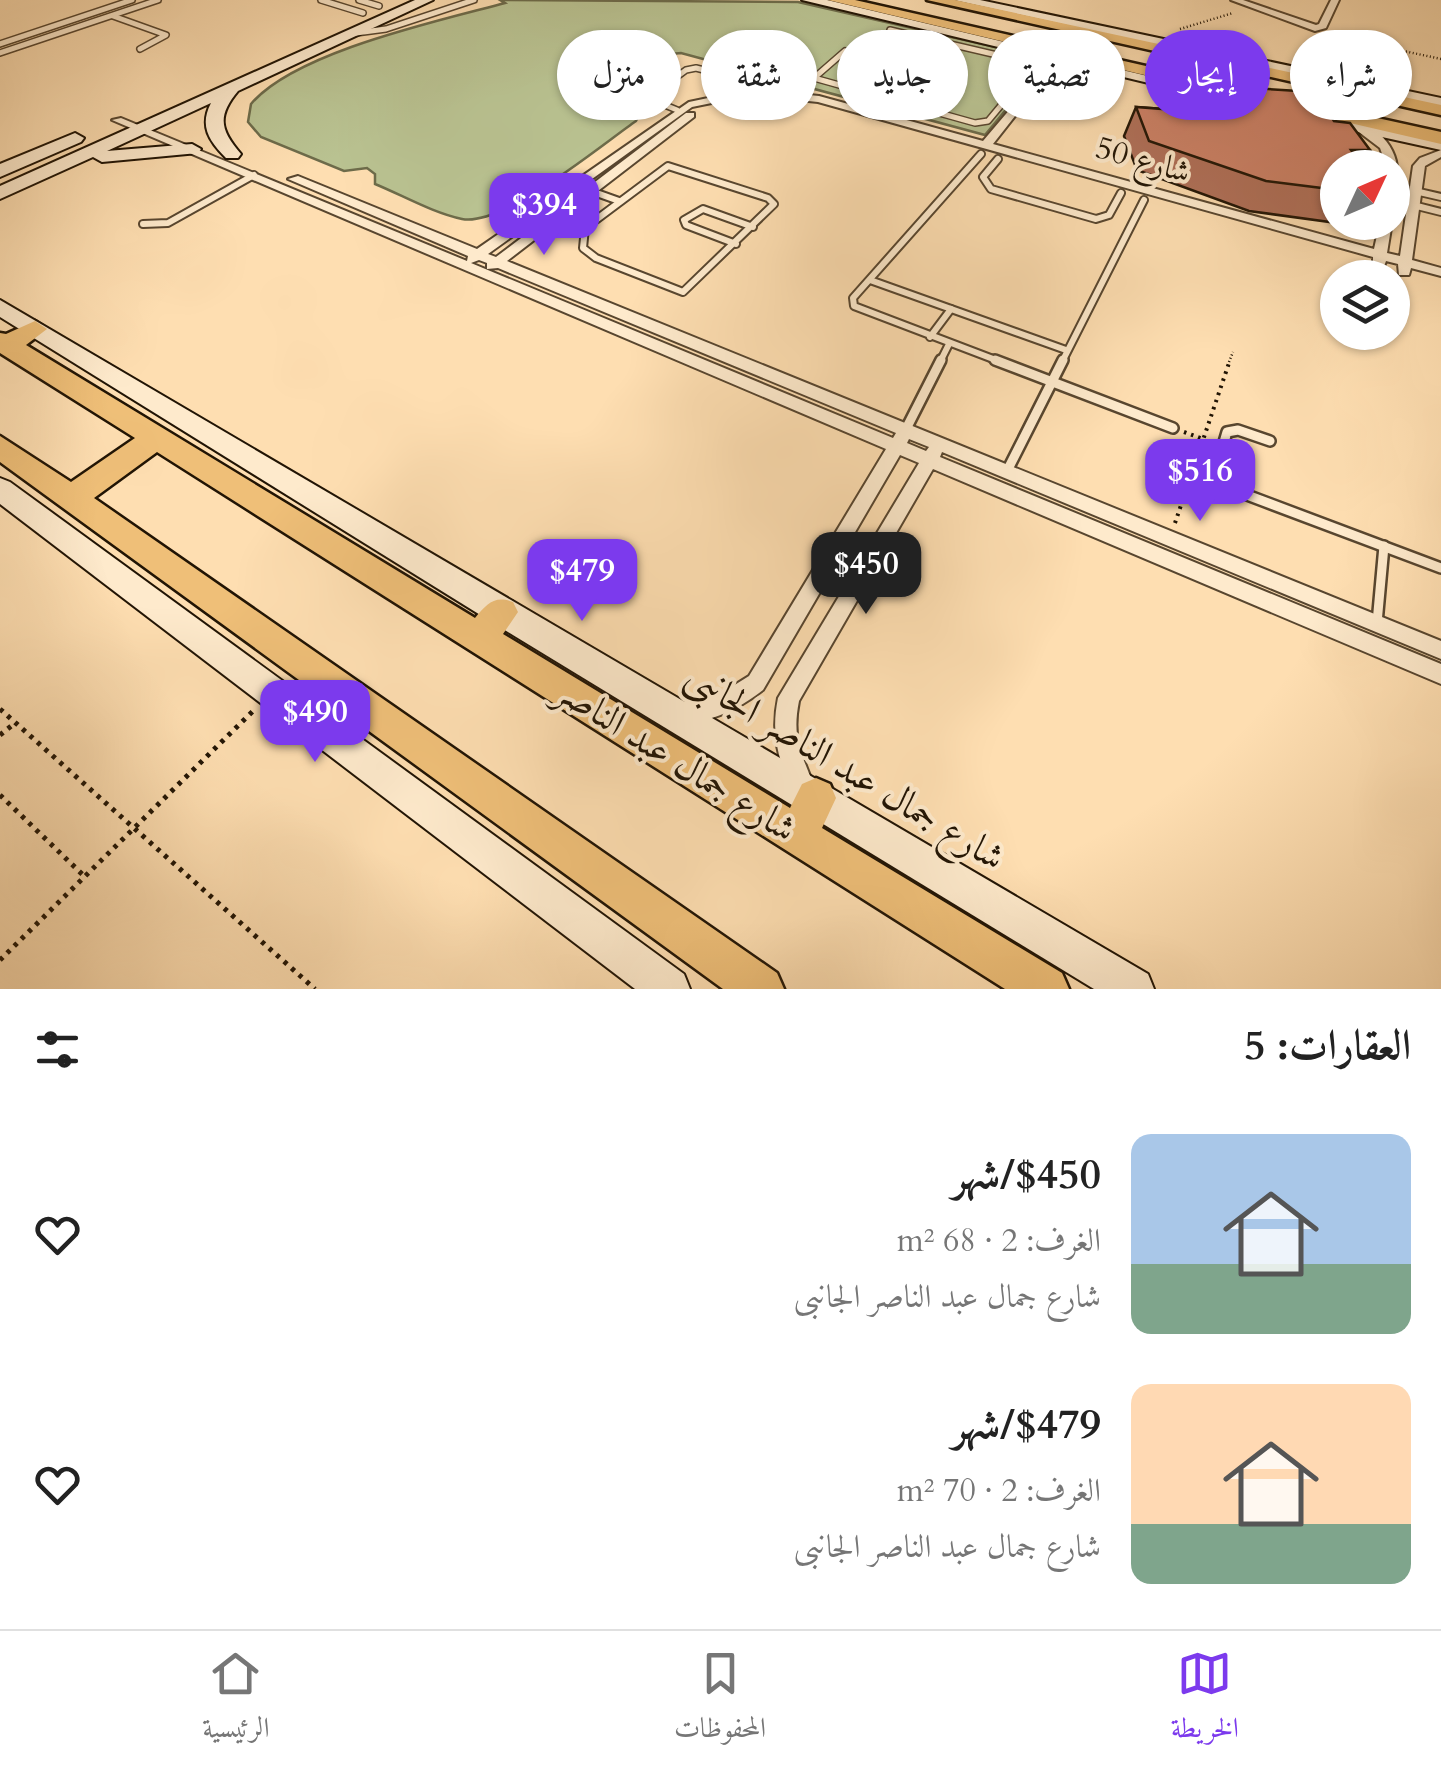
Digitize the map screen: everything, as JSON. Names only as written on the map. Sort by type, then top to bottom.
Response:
[{"type":"main road","points":[[809,0],[988,43]]},
{"type":"main road","points":[[834,0],[988,35]]},
{"type":"main road","points":[[934,0],[1145,44]]},
{"type":"main road","points":[[961,0],[1145,39]]},
{"type":"main road","points":[[129,122],[241,83],[353,33],[380,6]]},
{"type":"main road","points":[[0,193],[47,172],[129,122],[380,6],[426,8]]},
{"type":"main road","points":[[970,31],[989,12]]},
{"type":"main road","points":[[997,30],[1010,16]]},
{"type":"main road","points":[[1270,68],[1441,102]]},
{"type":"main road","points":[[1270,71],[1441,110]]},
{"type":"main road","points":[[225,157],[212,132],[212,116],[222,99],[241,83]]},
{"type":"main road","points":[[1270,103],[1360,127],[1400,132]]},
{"type":"main road","points":[[1356,120],[1441,142]]},
{"type":"main road","points":[[0,171],[84,134]]},
{"type":"main road","points":[[47,172],[122,154],[192,149]]},
{"type":"main road","name":"شارع جمال عبد الناصر الجانبى","points":[[0,307],[14,338],[490,625],[668,710],[1133,989]]},
{"type":"main road","name":"شارع جمال عبد الناصر","points":[[14,338],[157,437],[490,625],[798,835],[1046,989]]},
{"type":"main road","points":[[71,498],[157,437]]},
{"type":"main road","points":[[0,447],[761,989]]},
{"type":"main road","points":[[0,489],[669,989]]},
{"type":"main road","points":[[798,835],[816,798]]},
{"type":"street","points":[[1237,0],[1310,28],[1323,26],[1335,0]]},
{"type":"street","name":"شارع 50","points":[[484,273],[668,131],[709,107],[764,100],[809,106],[983,149],[1380,260]]},
{"type":"street","name":"شارع 50","points":[[465,265],[663,120]]},
{"type":"street","name":"شارع 50","points":[[894,120],[959,143]]},
{"type":"street","points":[[983,149],[1004,120]]},
{"type":"street","points":[[1345,120],[1389,150]]},
{"type":"street","points":[[129,122],[192,149],[225,157],[254,175],[484,273],[903,437]]},
{"type":"street","points":[[129,122],[498,262],[1441,674]]},
{"type":"street","points":[[654,126],[668,131]]},
{"type":"street","name":"شارع 50","points":[[983,149],[998,159],[1121,194],[1380,260]]},
{"type":"street","points":[[1405,260],[1421,163],[1441,153]]},
{"type":"street","points":[[1380,260],[1383,240]]},
{"type":"street","name":"شارع 50","points":[[1410,268],[1441,272]]},
{"type":"street","name":"شارع 50","points":[[1410,270],[1441,283]]},
{"type":"street","points":[[668,710],[708,709],[743,694],[756,683],[903,437]]},
{"type":"street","points":[[935,451],[1007,471],[1441,650]]},
{"type":"street","points":[[816,798],[800,780],[786,749],[784,717],[789,698],[935,451]]},
{"type":"lane","points":[[0,44],[132,0]]},
{"type":"lane","points":[[0,53],[158,0]]},
{"type":"lane","points":[[321,0],[380,6]]},
{"type":"lane","points":[[353,33],[378,31],[426,8],[474,0]]},
{"type":"lane","points":[[113,16],[166,36],[140,49]]},
{"type":"lane","points":[[837,58],[814,78],[837,85]]},
{"type":"lane","points":[[983,149],[854,298],[857,310],[1173,428]]},
{"type":"lane","points":[[998,159],[983,180],[991,189],[1096,219],[1109,215],[1121,194]]},
{"type":"lane","points":[[673,166],[772,200],[773,207],[753,227],[692,288],[678,291],[596,258],[583,248],[585,228],[658,170],[673,166]]},
{"type":"lane","points":[[143,224],[168,223],[254,175]]},
{"type":"lane","points":[[591,190],[619,201]]},
{"type":"lane","points":[[1414,198],[1441,198]]},
{"type":"lane","points":[[1414,198],[1441,212]]},
{"type":"lane","points":[[1007,471],[1144,200]]},
{"type":"lane","points":[[736,244],[686,226],[684,220],[703,210],[753,227]]},
{"type":"lane","points":[[870,280],[1066,350]]},
{"type":"lane","points":[[930,338],[951,309]]},
{"type":"lane","points":[[903,437],[949,344]]},
{"type":"lane","points":[[1270,441],[1238,430],[1227,432],[1217,468],[1222,482],[1441,568]]},
{"type":"lane","points":[[1377,624],[1384,546]]},
{"type":"path","points":[[1177,30],[1254,7]]},
{"type":"path","points":[[1310,28],[1441,59]]},
{"type":"path","points":[[1170,538],[1233,352]]},
{"type":"path","points":[[0,960],[272,692]]},
{"type":"path","points":[[0,709],[315,989]]},
{"type":"path","points":[[0,735],[15,723]]},
{"type":"path","points":[[0,795],[84,876]]},
{"type":"green space","points":[[500,0],[798,2],[921,30],[837,30],[837,95],[817,90],[817,30],[701,30],[701,58],[681,53],[681,30],[557,30],[557,120],[636,120],[526,198],[480,218],[462,219],[429,208],[375,184],[375,174],[367,168],[344,171],[261,137],[248,122],[251,104],[272,85],[300,69],[369,41],[505,3]]},
{"type":"green space","points":[[968,41],[988,45],[988,120],[997,120],[985,135],[929,120],[968,120]]},
{"type":"building","points":[[1270,89],[1290,90],[1290,120],[1350,123],[1370,150],[1320,150],[1320,188],[1266,181],[1149,141],[1136,107],[1145,108],[1145,120],[1270,120]]}]
